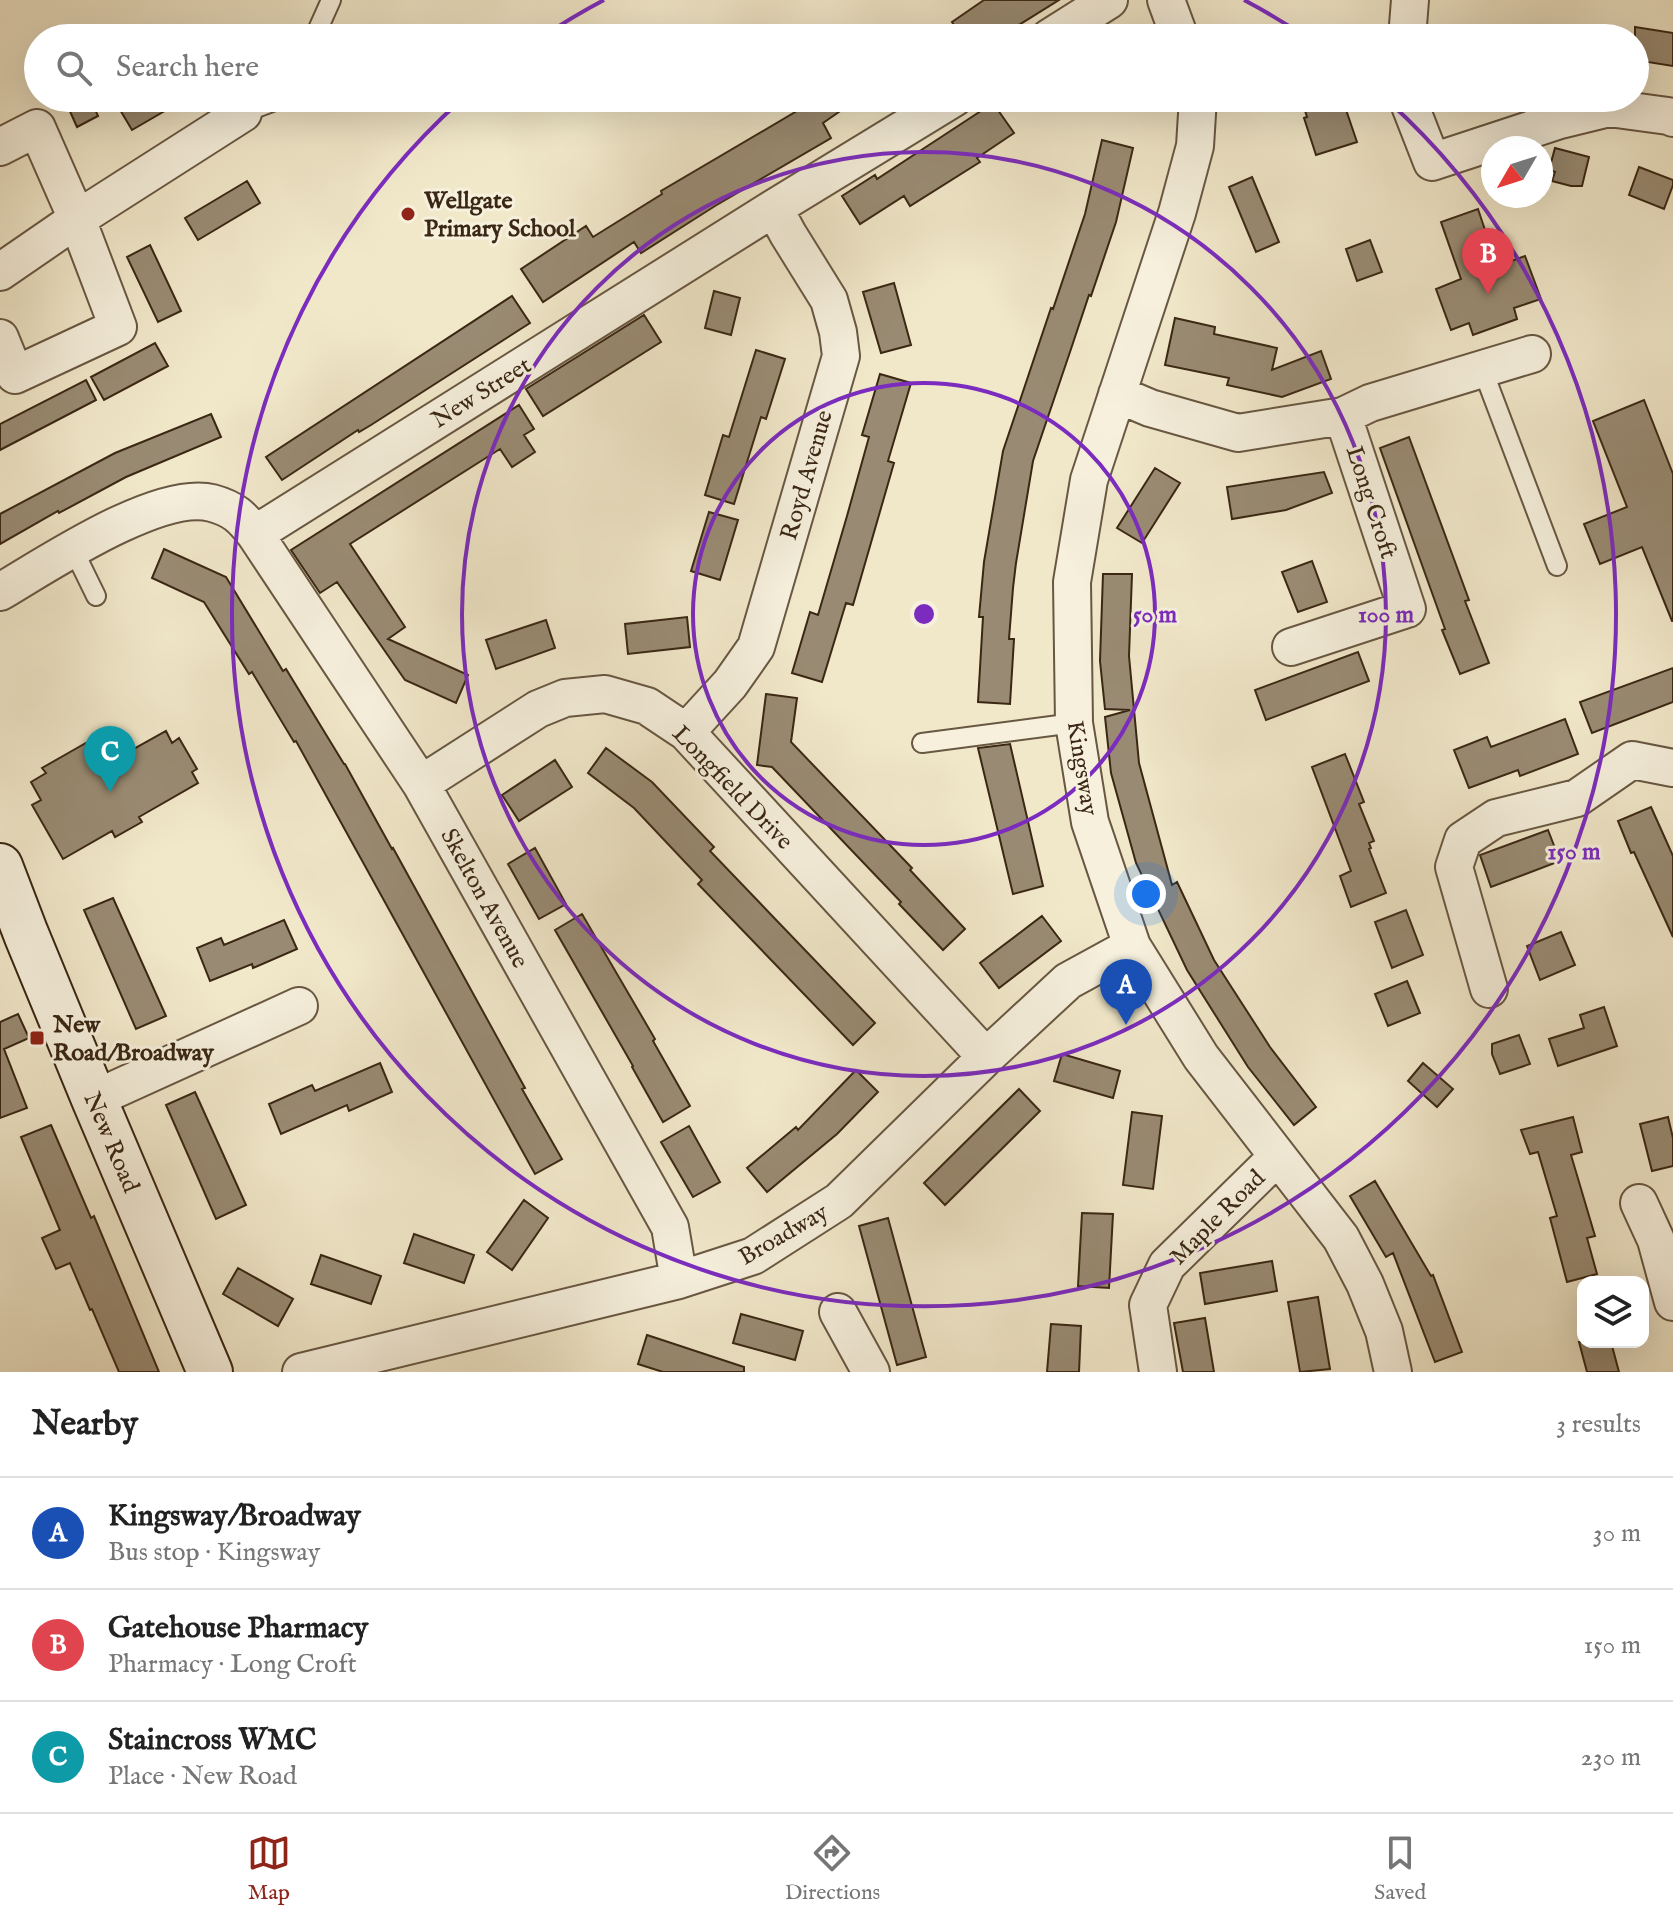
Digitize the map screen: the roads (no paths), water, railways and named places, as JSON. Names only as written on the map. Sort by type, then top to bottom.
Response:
[{"type":"street","points":[[1071,24],[1109,0]]},
{"type":"street","points":[[1166,0],[1175,24]]},
{"type":"street","points":[[1408,24],[1410,0]]},
{"type":"street","name":"New Street","points":[[255,534],[931,112]]},
{"type":"street","name":"Kingsway","points":[[1197,112],[1195,146],[1177,213],[1089,480],[1072,582],[1074,723],[1090,822],[1132,946],[1201,1057],[1341,1238],[1365,1284],[1384,1331],[1393,1372]]},
{"type":"street","points":[[1412,112],[1432,162],[1593,112]]},
{"type":"street","points":[[1638,112],[1673,118]]},
{"type":"street","points":[[0,272],[243,113]]},
{"type":"street","points":[[0,147],[37,128],[77,219],[118,327],[15,375],[0,338]]},
{"type":"street","name":"Royd Avenue","points":[[686,732],[730,684],[756,647],[841,356],[829,300],[774,208]]},
{"type":"street","name":"Long Croft","points":[[1117,394],[1150,408],[1238,433],[1343,416],[1370,403],[1532,354]]},
{"type":"street","name":"Long Croft","points":[[1291,647],[1407,609],[1343,416]]},
{"type":"street","points":[[0,592],[73,549],[145,513],[175,503],[210,502],[239,514],[255,534]]},
{"type":"street","name":"Skelton Avenue","points":[[255,534],[421,784],[670,1227],[679,1280]]},
{"type":"street","name":"Longfield Drive","points":[[421,784],[538,709],[565,698],[605,694],[647,706],[686,732],[986,1057]]},
{"type":"street","points":[[1489,989],[1454,867],[1463,840],[1496,818],[1577,798],[1632,760],[1673,768]]},
{"type":"street","name":"New Road","points":[[0,866],[13,940],[94,1099],[210,1372]]},
{"type":"street","name":"Broadway","points":[[301,1372],[679,1280],[753,1256],[839,1201],[1068,981],[1132,946]]},
{"type":"street","points":[[94,1099],[299,1006]]},
{"type":"street","name":"Maple Road","points":[[1158,1372],[1148,1305],[1167,1265],[1277,1157]]},
{"type":"street","points":[[1639,1203],[1656,1240],[1673,1302]]},
{"type":"street","points":[[838,1312],[871,1372]]},
{"type":"lane","points":[[320,24],[331,0]]},
{"type":"lane","points":[[1482,368],[1557,566]]},
{"type":"lane","points":[[73,549],[96,596]]},
{"type":"lane","points":[[922,743],[1074,723]]},
{"type":"place","name":"Wellgate Primary School","points":[[408,214]]},
{"type":"place","name":"Gatehouse Pharmacy","points":[[1488,294]]},
{"type":"place","name":"Staincross WMC","points":[[110,792]]},
{"type":"place","name":"Kingsway/Broadway","points":[[1126,1025]]},
{"type":"place","name":"New Road/Broadway","points":[[37,1038]]}]
